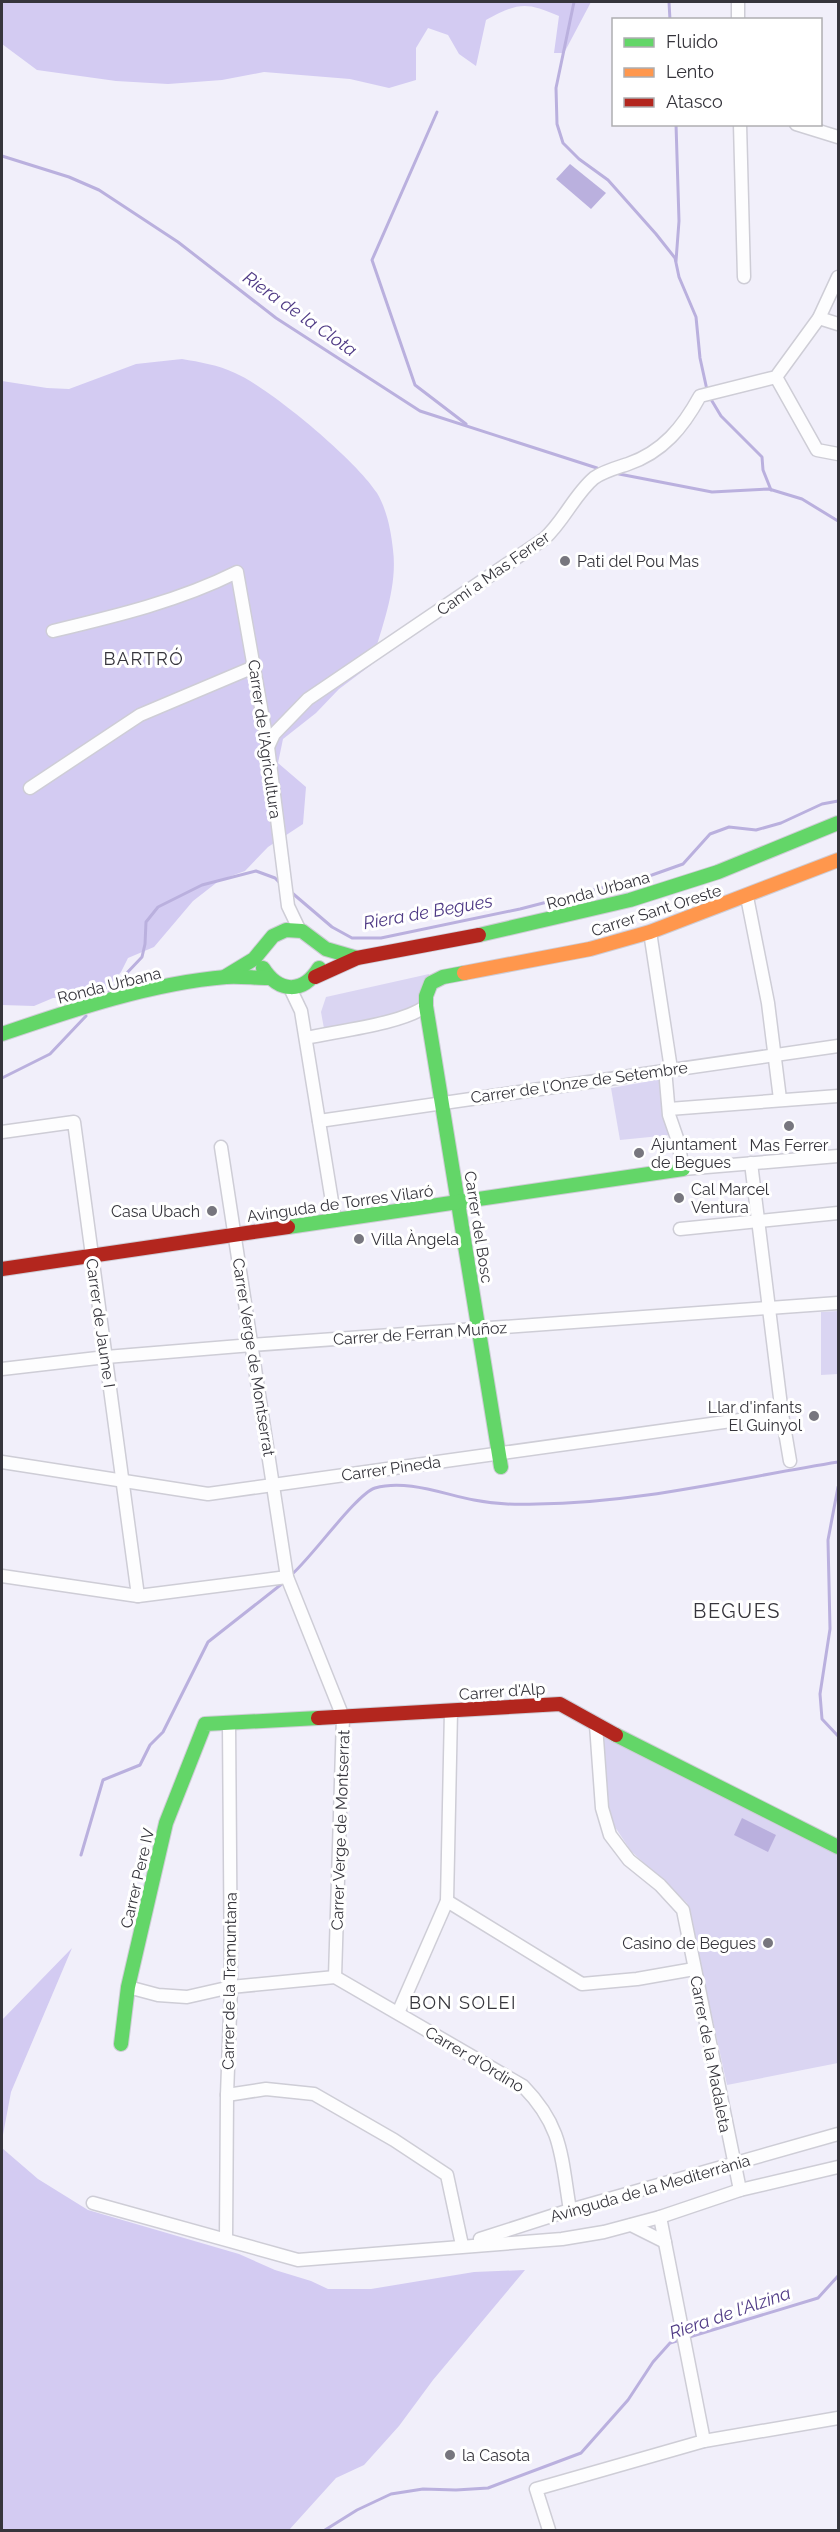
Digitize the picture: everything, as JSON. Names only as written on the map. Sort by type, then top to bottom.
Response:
[{"type":"street","points":[[738,2],[738,18]]},
{"type":"street","points":[[740,126],[744,278]]},
{"type":"street","points":[[802,126],[838,137]]},
{"type":"street","points":[[838,276],[819,318],[776,377],[817,450],[838,453]]},
{"type":"street","points":[[819,318],[838,324]]},
{"type":"street","name":"Camí a Mas Ferrer","points":[[268,747],[274,734],[308,699],[544,539],[586,486],[600,474],[629,464],[662,447],[683,424],[700,396],[776,377]]},
{"type":"street","name":"Carrer de l'Agricultura","points":[[53,631],[108,618],[201,590],[237,572],[256,666],[287,901],[300,931]]},
{"type":"street","points":[[30,788],[140,715],[256,666]]},
{"type":"street","name":"Ronda Urbana","points":[[2,1034],[54,1016],[130,995],[226,976],[268,978],[278,985],[290,988],[357,958],[479,936],[630,900],[718,872],[838,823]]},
{"type":"street","name":"Carrer Sant Oreste","points":[[426,1006],[426,996],[431,983],[443,977],[590,949],[650,932],[747,897],[838,860]]},
{"type":"street","points":[[747,897],[768,1003],[780,1099]]},
{"type":"street","name":"Carrer de l'Agricultura","points":[[278,933],[287,901]]},
{"type":"street","points":[[278,933],[291,930],[300,931]]},
{"type":"street","name":"Ronda Urbana","points":[[300,931],[335,952],[357,958]]},
{"type":"street","points":[[650,932],[668,1069],[669,1108],[683,1169],[838,1156]]},
{"type":"street","name":"Ronda Urbana","points":[[226,976],[254,958],[269,939],[278,933]]},
{"type":"street","points":[[301,1011],[321,959],[315,942]]},
{"type":"street","points":[[264,948],[262,962],[268,978]]},
{"type":"street","points":[[290,988],[301,1011],[335,1221]]},
{"type":"street","points":[[306,1038],[394,1019],[419,1011],[426,1006]]},
{"type":"street","name":"Carrer del Bosc","points":[[426,1006],[500,1461]]},
{"type":"street","name":"Carrer de l'Onze de Setembre","points":[[319,1121],[838,1046]]},
{"type":"street","points":[[669,1108],[838,1096]]},
{"type":"street","name":"Carrer de Jaume I","points":[[2,1132],[74,1122],[138,1596]]},
{"type":"street","name":"Carrer Verge de Montserrat","points":[[221,1147],[288,1576],[344,1717],[335,1977]]},
{"type":"street","points":[[752,1163],[782,1414],[790,1461]]},
{"type":"street","name":"Avinguda de Torres Vilaró","points":[[2,1269],[683,1169]]},
{"type":"street","points":[[680,1229],[838,1213]]},
{"type":"street","name":"Carrer de Ferran Muñoz","points":[[2,1369],[106,1357],[252,1345],[838,1303]]},
{"type":"street","name":"Carrer Pineda","points":[[2,1462],[208,1494],[274,1484],[500,1461],[782,1414]]},
{"type":"street","points":[[2,1576],[138,1596],[288,1576]]},
{"type":"street","name":"Carrer d'Alp","points":[[206,1724],[560,1704],[596,1725],[838,1847]]},
{"type":"street","points":[[398,2013],[447,1901],[451,1711]]},
{"type":"street","name":"Carrer de la Tramuntana","points":[[226,2239],[227,2094],[231,1988],[229,1723]]},
{"type":"street","name":"Carrer Pere IV","points":[[121,2044],[128,1987],[166,1823],[206,1724]]},
{"type":"street","name":"Carrer de la Madaleta","points":[[596,1725],[602,1808],[610,1835],[629,1860],[660,1885],[683,1910],[740,2190]]},
{"type":"street","points":[[447,1901],[582,1984],[637,1979],[694,1969]]},
{"type":"street","points":[[128,1987],[158,1995],[187,1997],[231,1988],[335,1977]]},
{"type":"street","name":"Carrer d'Ordino","points":[[335,1977],[523,2086],[540,2104],[556,2131],[570,2210]]},
{"type":"street","points":[[227,2094],[266,2089],[314,2094],[394,2140],[447,2175],[462,2245]]},
{"type":"street","name":"Avinguda de la Mediterrània","points":[[462,2245],[570,2210],[838,2134]]},
{"type":"street","name":"Avinguda de la Mediterrània","points":[[93,2203],[298,2260],[462,2245],[562,2239],[631,2225],[740,2190],[838,2167]]},
{"type":"street","points":[[660,2217],[704,2441]]},
{"type":"street","points":[[631,2225],[665,2242]]},
{"type":"street","points":[[549,2530],[536,2489],[704,2441],[838,2418]]},
{"type":"shaded area","points":[[2,2],[591,2],[564,53],[554,53],[559,16],[529,6],[514,7],[486,20],[476,66],[459,54],[448,35],[428,28],[416,48],[416,80],[389,88],[350,79],[264,72],[222,80],[168,84],[116,81],[37,70],[2,44]]},
{"type":"shaded area","points":[[570,164],[606,193],[591,209],[556,179]]},
{"type":"shaded area","points":[[182,359],[222,368],[250,381],[312,427],[367,479],[383,506],[392,543],[393,579],[384,623],[371,665],[339,689],[316,713],[283,739],[278,763],[306,787],[303,824],[268,847],[245,871],[220,880],[193,901],[154,947],[128,958],[121,972],[99,998],[78,991],[34,1006],[2,1005],[2,381],[69,389],[136,364]]},
{"type":"shaded area","points":[[429,974],[431,983],[426,1006],[325,1034],[321,1012],[326,997]]},
{"type":"shaded area","points":[[662,1079],[670,1135],[620,1140],[611,1088]]},
{"type":"shaded area","points":[[838,1311],[838,1374],[821,1375],[821,1312]]},
{"type":"shaded area","name":"Casino de Begues","points":[[604,1736],[838,1855],[838,2063],[727,2085],[687,1903],[631,1851],[611,1821],[605,1781]]},
{"type":"shaded area","points":[[742,1818],[776,1835],[768,1852],[734,1835]]},
{"type":"shaded area","points":[[72,1948],[11,2092],[2,2140],[2,2020]]},
{"type":"shaded area","points":[[2,2148],[38,2179],[88,2210],[239,2254],[328,2289],[371,2289],[474,2272],[525,2270],[433,2380],[399,2426],[364,2465],[336,2478],[289,2530],[2,2530]]},
{"type":"waterway","points":[[574,2],[556,88],[557,124],[563,143],[579,159],[608,180],[675,258],[679,277],[696,317],[700,358],[707,390]]},
{"type":"waterway","points":[[669,2],[670,18]]},
{"type":"waterway","points":[[437,112],[372,260],[415,385],[466,424]]},
{"type":"waterway","points":[[676,126],[679,221],[676,261]]},
{"type":"waterway","name":"Riera de la Clota","points":[[2,156],[69,177],[99,190],[178,242],[276,318],[420,411],[597,468]]},
{"type":"waterway","points":[[709,396],[721,416],[762,457],[763,470],[771,490]]},
{"type":"waterway","name":"Riera de la Clota","points":[[619,474],[712,492],[769,489],[802,499],[838,521]]},
{"type":"waterway","name":"Riera de Begues","points":[[291,892],[332,927],[352,938],[381,938],[520,909],[652,875],[683,864],[710,834],[729,827],[756,830],[781,823],[822,804],[838,801]]},
{"type":"waterway","name":"Riera de Begues","points":[[107,994],[142,957],[146,922],[158,907],[202,885],[256,871],[275,878],[281,884]]},
{"type":"waterway","name":"Riera de Begues","points":[[2,1078],[50,1054],[86,1016]]},
{"type":"waterway","points":[[290,1576],[345,1514],[375,1488],[412,1486],[474,1500],[505,1504],[575,1503],[688,1489],[838,1462]]},
{"type":"waterway","name":"Riera de l'Alzina","points":[[838,1487],[828,1540],[830,1629],[820,1694],[822,1719],[838,1736]]},
{"type":"waterway","points":[[81,1855],[103,1780],[140,1765],[150,1745],[163,1732],[208,1642],[283,1583]]},
{"type":"waterway","name":"Riera de l'Alzina","points":[[686,2338],[818,2298],[838,2276]]},
{"type":"waterway","name":"Riera de l'Alzina","points":[[325,2530],[357,2510],[391,2494],[423,2489],[488,2488],[581,2453],[628,2400],[653,2362],[670,2343],[680,2340]]},
{"type":"traffic: fast","points":[[479,935],[630,900],[718,872],[838,823]]},
{"type":"traffic: fast","points":[[226,976],[254,959],[273,936],[286,930],[302,931],[326,949],[357,958]]},
{"type":"traffic: fast","points":[[263,968],[276,982],[291,987],[306,982],[319,968]]},
{"type":"traffic: fast","points":[[464,973],[443,977],[431,983],[426,996],[426,1006],[501,1467]]},
{"type":"traffic: fast","points":[[2,1034],[141,991],[226,977],[268,978]]},
{"type":"traffic: fast","points":[[288,1227],[683,1169]]},
{"type":"traffic: fast","points":[[121,2044],[128,1987],[166,1823],[205,1724],[318,1718]]},
{"type":"traffic: fast","points":[[616,1735],[838,1847]]},
{"type":"traffic: slow","points":[[464,973],[590,949],[650,932],[838,860]]},
{"type":"traffic: jam","points":[[315,977],[357,958],[479,935]]},
{"type":"traffic: jam","points":[[2,1269],[288,1227]]},
{"type":"traffic: jam","points":[[318,1718],[560,1704],[616,1735]]},
{"type":"place","name":"Pati del Pou Mas","points":[[565,561]]},
{"type":"place","name":"Mas Ferrer","points":[[789,1126]]},
{"type":"place","name":"Ajuntament de Begues","points":[[639,1153]]},
{"type":"place","name":"Cal Marcel Ventura","points":[[679,1198]]},
{"type":"place","name":"Casa Ubach","points":[[212,1211]]},
{"type":"place","name":"Villa Àngela","points":[[359,1239]]},
{"type":"place","name":"Llar d'infants El Guinyol","points":[[814,1416]]},
{"type":"place","name":"Casino de Begues","points":[[768,1943]]},
{"type":"place","name":"la Casota","points":[[450,2455]]},
{"type":"district","name":"BARTRÓ","points":[[144,659]]},
{"type":"district","name":"BEGUES","points":[[737,1611]]},
{"type":"district","name":"BON SOLEI","points":[[463,2003]]}]
